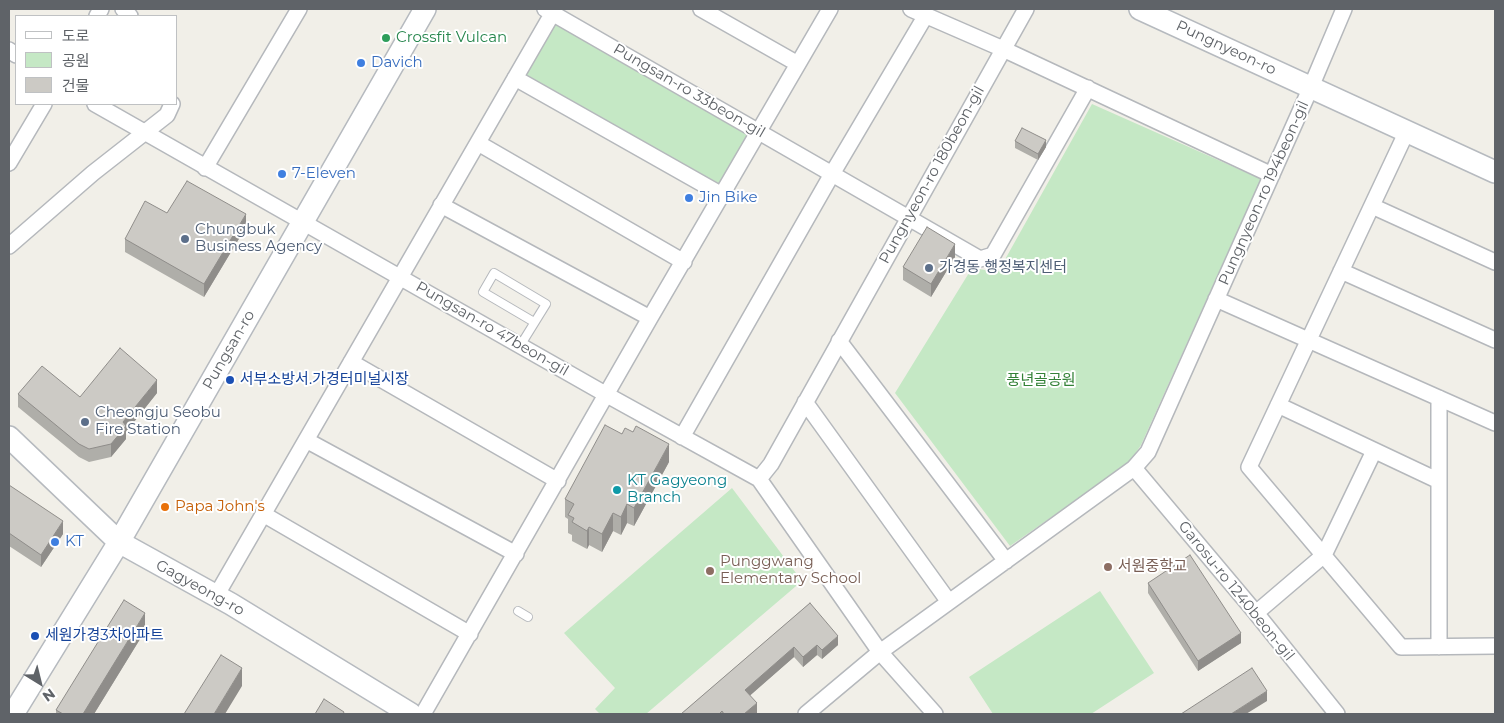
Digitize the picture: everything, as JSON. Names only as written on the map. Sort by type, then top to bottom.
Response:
[{"type":"street","points":[[205,168],[299,9]]},
{"type":"street","name":"Pungsan-ro","points":[[12,714],[119,542],[425,9]]},
{"type":"street","points":[[701,9],[798,64]]},
{"type":"street","points":[[423,714],[830,9]]},
{"type":"street","points":[[911,9],[1088,88],[1272,175]]},
{"type":"street","name":"Pungnyeon-ro 180beon-gil","points":[[759,479],[771,464],[1026,9]]},
{"type":"street","name":"Pungnyeon-ro","points":[[1140,9],[1495,172]]},
{"type":"street","name":"Pungnyeon-ro 194beon-gil","points":[[806,714],[880,652],[1134,468],[1148,452],[1344,9]]},
{"type":"street","points":[[216,596],[478,143],[551,10]]},
{"type":"street","name":"Pungsan-ro 33beon-gil","points":[[551,10],[980,259],[993,255],[1088,88]]},
{"type":"street","points":[[682,437],[832,174],[926,15]]},
{"type":"street","points":[[515,78],[722,195]]},
{"type":"street","points":[[9,163],[43,105]]},
{"type":"street","name":"Pungsan-ro 47beon-gil","points":[[96,105],[520,346],[759,479],[880,652],[935,714]]},
{"type":"street","points":[[9,246],[93,173],[167,114],[172,105]]},
{"type":"street","points":[[1407,131],[1249,467],[1401,647],[1495,646]]},
{"type":"street","points":[[478,143],[684,262]]},
{"type":"street","points":[[441,205],[650,318]]},
{"type":"street","points":[[1372,206],[1495,262]]},
{"type":"street","points":[[1341,272],[1495,340]]},
{"type":"street","name":"Pungnyeon-ro 194beon-gil","points":[[1216,299],[1495,423]]},
{"type":"street","points":[[839,341],[1006,561]]},
{"type":"street","points":[[351,362],[558,481]]},
{"type":"street","points":[[1439,398],[1439,647]]},
{"type":"street","points":[[805,402],[949,602]]},
{"type":"street","points":[[1278,405],[1439,481]]},
{"type":"street","name":"Gagyeong-ro","points":[[9,438],[119,542],[216,596],[411,714]]},
{"type":"street","points":[[306,440],[516,554]]},
{"type":"street","points":[[1256,613],[1324,555],[1374,451]]},
{"type":"street","name":"Garosu-ro 1240beon-gil","points":[[1134,468],[1256,613],[1337,714]]},
{"type":"street","points":[[263,514],[470,634]]},
{"type":"lane","points":[[520,346],[546,304],[494,273],[483,292],[534,322]]},
{"type":"lane","points":[[518,612],[528,617]]},
{"type":"green space","points":[[555,21],[749,134],[720,184],[524,76]]},
{"type":"green space","name":"풍년골공원","points":[[1092,104],[1261,179],[1141,445],[1129,463],[1010,546],[895,393],[972,268],[998,272]]},
{"type":"green space","points":[[732,488],[802,581],[646,714],[600,714],[595,709],[615,688],[564,633]]},
{"type":"green space","points":[[1100,591],[1154,673],[1091,714],[993,714],[969,677]]},
{"type":"building","points":[[1022,128],[1046,140],[1038,154],[1015,141]]},
{"type":"building","name":"Chungbuk Business Agency","points":[[187,181],[246,214],[204,284],[125,239],[145,201],[167,213]]},
{"type":"building","name":"가경동 행정복지센터","points":[[927,227],[955,244],[931,284],[903,267]]},
{"type":"building","name":"Cheongju Seobu Fire Station","points":[[120,348],[157,380],[123,422],[126,426],[111,444],[89,449],[79,444],[18,394],[42,366],[80,397]]},
{"type":"building","name":"KT Gagyeong Branch","points":[[605,425],[622,434],[625,428],[633,432],[636,426],[669,444],[634,508],[627,504],[621,517],[613,513],[602,534],[589,527],[587,531],[572,522],[574,518],[568,515],[574,504],[565,499]]},
{"type":"building","points":[[9,485],[63,521],[41,555],[9,533]]},
{"type":"building","points":[[1190,555],[1241,633],[1198,661],[1148,583]]},
{"type":"building","points":[[124,600],[145,613],[83,714],[63,714],[56,710]]},
{"type":"building","points":[[810,603],[838,636],[822,650],[817,645],[803,657],[794,647],[745,690],[757,703],[744,714],[724,714],[722,711],[719,714],[681,714]]},
{"type":"building","points":[[221,655],[242,668],[214,714],[184,714]]},
{"type":"building","points":[[1252,668],[1267,691],[1231,714],[1181,714]]},
{"type":"building","points":[[324,699],[344,712],[343,714],[315,714]]},
{"type":"place","name":"Crossfit Vulcan","points":[[386,38]]},
{"type":"place","name":"Davich","points":[[361,63]]},
{"type":"place","name":"7-Eleven","points":[[282,174]]},
{"type":"place","name":"Jin Bike","points":[[689,198]]},
{"type":"place","name":"Chungbuk Business Agency","points":[[185,239]]},
{"type":"place","name":"가경동 행정복지센터","points":[[929,268]]},
{"type":"place","name":"서부소방서.가경터미널시장","points":[[230,380]]},
{"type":"place","name":"Cheongju Seobu Fire Station","points":[[85,422]]},
{"type":"place","name":"KT Gagyeong Branch","points":[[617,490]]},
{"type":"place","name":"Papa John's","points":[[165,507]]},
{"type":"place","name":"KT","points":[[55,542]]},
{"type":"place","name":"서원중학교","points":[[1108,567]]},
{"type":"place","name":"Punggwang Elementary School","points":[[710,571]]},
{"type":"place","name":"세원가경3차아파트","points":[[35,636]]}]
